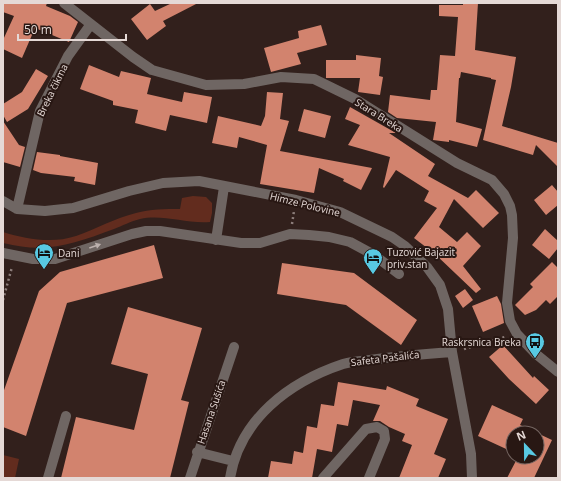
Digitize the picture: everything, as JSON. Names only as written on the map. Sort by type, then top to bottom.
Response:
[{"type":"street","name":"Stara Breka","points":[[64,3],[152,70],[206,85],[244,84],[281,78],[314,79],[355,99],[457,163],[492,180],[504,194],[510,206],[512,215],[513,238],[507,303],[510,322],[517,334],[536,354],[558,372]]},
{"type":"street","name":"Breka čikma","points":[[17,209],[40,111],[68,56],[91,24]]},
{"type":"street","name":"Himze Polovine","points":[[3,201],[17,209],[45,211],[73,208],[129,191],[163,183],[200,180],[296,200],[340,212],[377,229],[405,246],[427,267],[440,285],[448,309],[452,352],[471,454],[472,478]]},
{"type":"street","points":[[216,240],[224,186]]},
{"type":"street","points":[[3,254],[44,260],[55,259],[146,230],[241,243],[260,243],[290,234],[329,237],[350,242],[374,255],[399,274]]},
{"type":"street","name":"Hasana Sušića","points":[[190,478],[234,347]]},
{"type":"street","name":"Safeta Pašalića","points":[[230,478],[233,461],[254,422],[278,397],[309,378],[345,363],[397,356],[452,352]]},
{"type":"street","points":[[48,478],[66,416]]},
{"type":"street","points":[[323,478],[366,429],[377,427],[384,431],[385,439],[369,478]]},
{"type":"street","points":[[198,452],[233,461]]},
{"type":"path","points":[[290,234],[296,200]]},
{"type":"path","points":[[3,300],[15,256]]},
{"type":"path","points":[[452,352],[517,334]]},
{"type":"shaded area","points":[[193,196],[206,197],[212,203],[210,222],[149,218],[130,222],[86,239],[60,246],[33,248],[3,243],[3,232],[39,240],[58,240],[76,236],[136,213],[163,209],[180,209],[182,198]]},
{"type":"shaded area","points":[[3,455],[19,459],[15,478],[3,478]]},
{"type":"building","points":[[3,3],[47,3],[46,6],[70,16],[78,22],[69,42],[35,28],[22,58],[3,49],[3,40],[14,16],[3,12]]},
{"type":"building","points":[[172,3],[198,3],[163,21],[166,26],[147,40],[131,19],[150,4],[155,11]]},
{"type":"building","points":[[463,3],[478,3],[475,50],[516,57],[502,126],[558,143],[558,167],[536,145],[533,155],[483,140],[496,80],[491,78],[461,72],[459,78],[456,122],[482,129],[477,147],[449,140],[449,142],[433,140],[436,122],[397,118],[388,112],[390,95],[430,100],[431,90],[437,90],[440,55],[455,56],[458,17],[439,16],[439,5],[463,5]]},
{"type":"building","points":[[321,25],[327,45],[297,53],[301,64],[271,72],[264,48],[299,38],[298,31]]},
{"type":"building","points":[[356,55],[381,58],[379,76],[383,77],[380,95],[358,92],[360,78],[326,78],[326,60],[356,60]]},
{"type":"building","points":[[89,65],[119,77],[121,71],[151,78],[147,94],[182,102],[184,92],[212,97],[207,123],[170,115],[166,131],[135,123],[138,110],[113,105],[113,101],[80,89]]},
{"type":"building","points":[[36,69],[48,76],[28,109],[7,122],[3,115],[3,104],[22,92]]},
{"type":"building","points":[[267,92],[283,93],[280,119],[289,121],[280,151],[372,168],[361,190],[343,181],[344,179],[319,168],[314,193],[260,184],[267,145],[239,137],[237,148],[212,143],[218,116],[261,126],[265,116]]},
{"type":"building","points":[[350,107],[396,133],[389,133],[435,164],[428,176],[468,198],[476,190],[499,213],[483,228],[454,199],[439,227],[457,242],[467,232],[481,246],[463,266],[481,289],[476,293],[435,254],[414,238],[437,208],[424,201],[429,191],[396,170],[384,188],[390,157],[348,145],[360,125],[345,119]]},
{"type":"building","points":[[304,109],[331,116],[325,138],[298,131]]},
{"type":"building","points":[[3,121],[19,145],[25,147],[20,167],[3,162]]},
{"type":"building","points":[[37,152],[98,163],[95,185],[74,181],[75,177],[41,173],[33,170]]},
{"type":"building","points":[[552,185],[558,192],[558,205],[546,215],[534,200]]},
{"type":"building","points":[[545,229],[558,241],[558,248],[549,259],[532,245]]},
{"type":"building","points":[[154,245],[163,278],[67,303],[26,436],[3,427],[3,393],[39,291],[60,272]]},
{"type":"building","points":[[552,262],[558,268],[558,296],[550,304],[546,300],[536,310],[525,315],[515,305],[533,287],[530,284]]},
{"type":"building","points":[[282,263],[354,273],[417,320],[401,345],[346,305],[277,294]]},
{"type":"building","points":[[465,289],[473,300],[463,308],[455,296]]},
{"type":"building","points":[[497,296],[501,304],[504,323],[483,332],[472,306]]},
{"type":"building","points":[[128,307],[202,328],[181,400],[189,402],[170,478],[61,478],[76,417],[134,430],[148,374],[111,364]]},
{"type":"building","points":[[503,345],[533,378],[534,376],[549,390],[536,404],[509,379],[489,357]]},
{"type":"building","points":[[338,382],[386,390],[387,386],[419,399],[416,406],[448,419],[434,454],[446,459],[438,478],[399,478],[412,445],[402,441],[405,434],[380,421],[373,421],[380,405],[353,400],[348,426],[337,424],[332,452],[317,449],[312,478],[268,478],[271,461],[292,464],[294,451],[303,453],[307,426],[317,428],[321,404],[334,406]]},
{"type":"building","points":[[492,405],[523,419],[520,425],[505,425],[505,448],[478,436]]},
{"type":"building","points":[[545,437],[552,440],[545,455]]},
{"type":"building","points":[[514,465],[540,465],[534,478],[507,478]]},
{"type":"place","name":"Dani","points":[[44,270]]},
{"type":"place","name":"Tuzović Bajazit priv.stan","points":[[373,275]]},
{"type":"place","name":"Raskrsnica Breka","points":[[535,359]]}]
